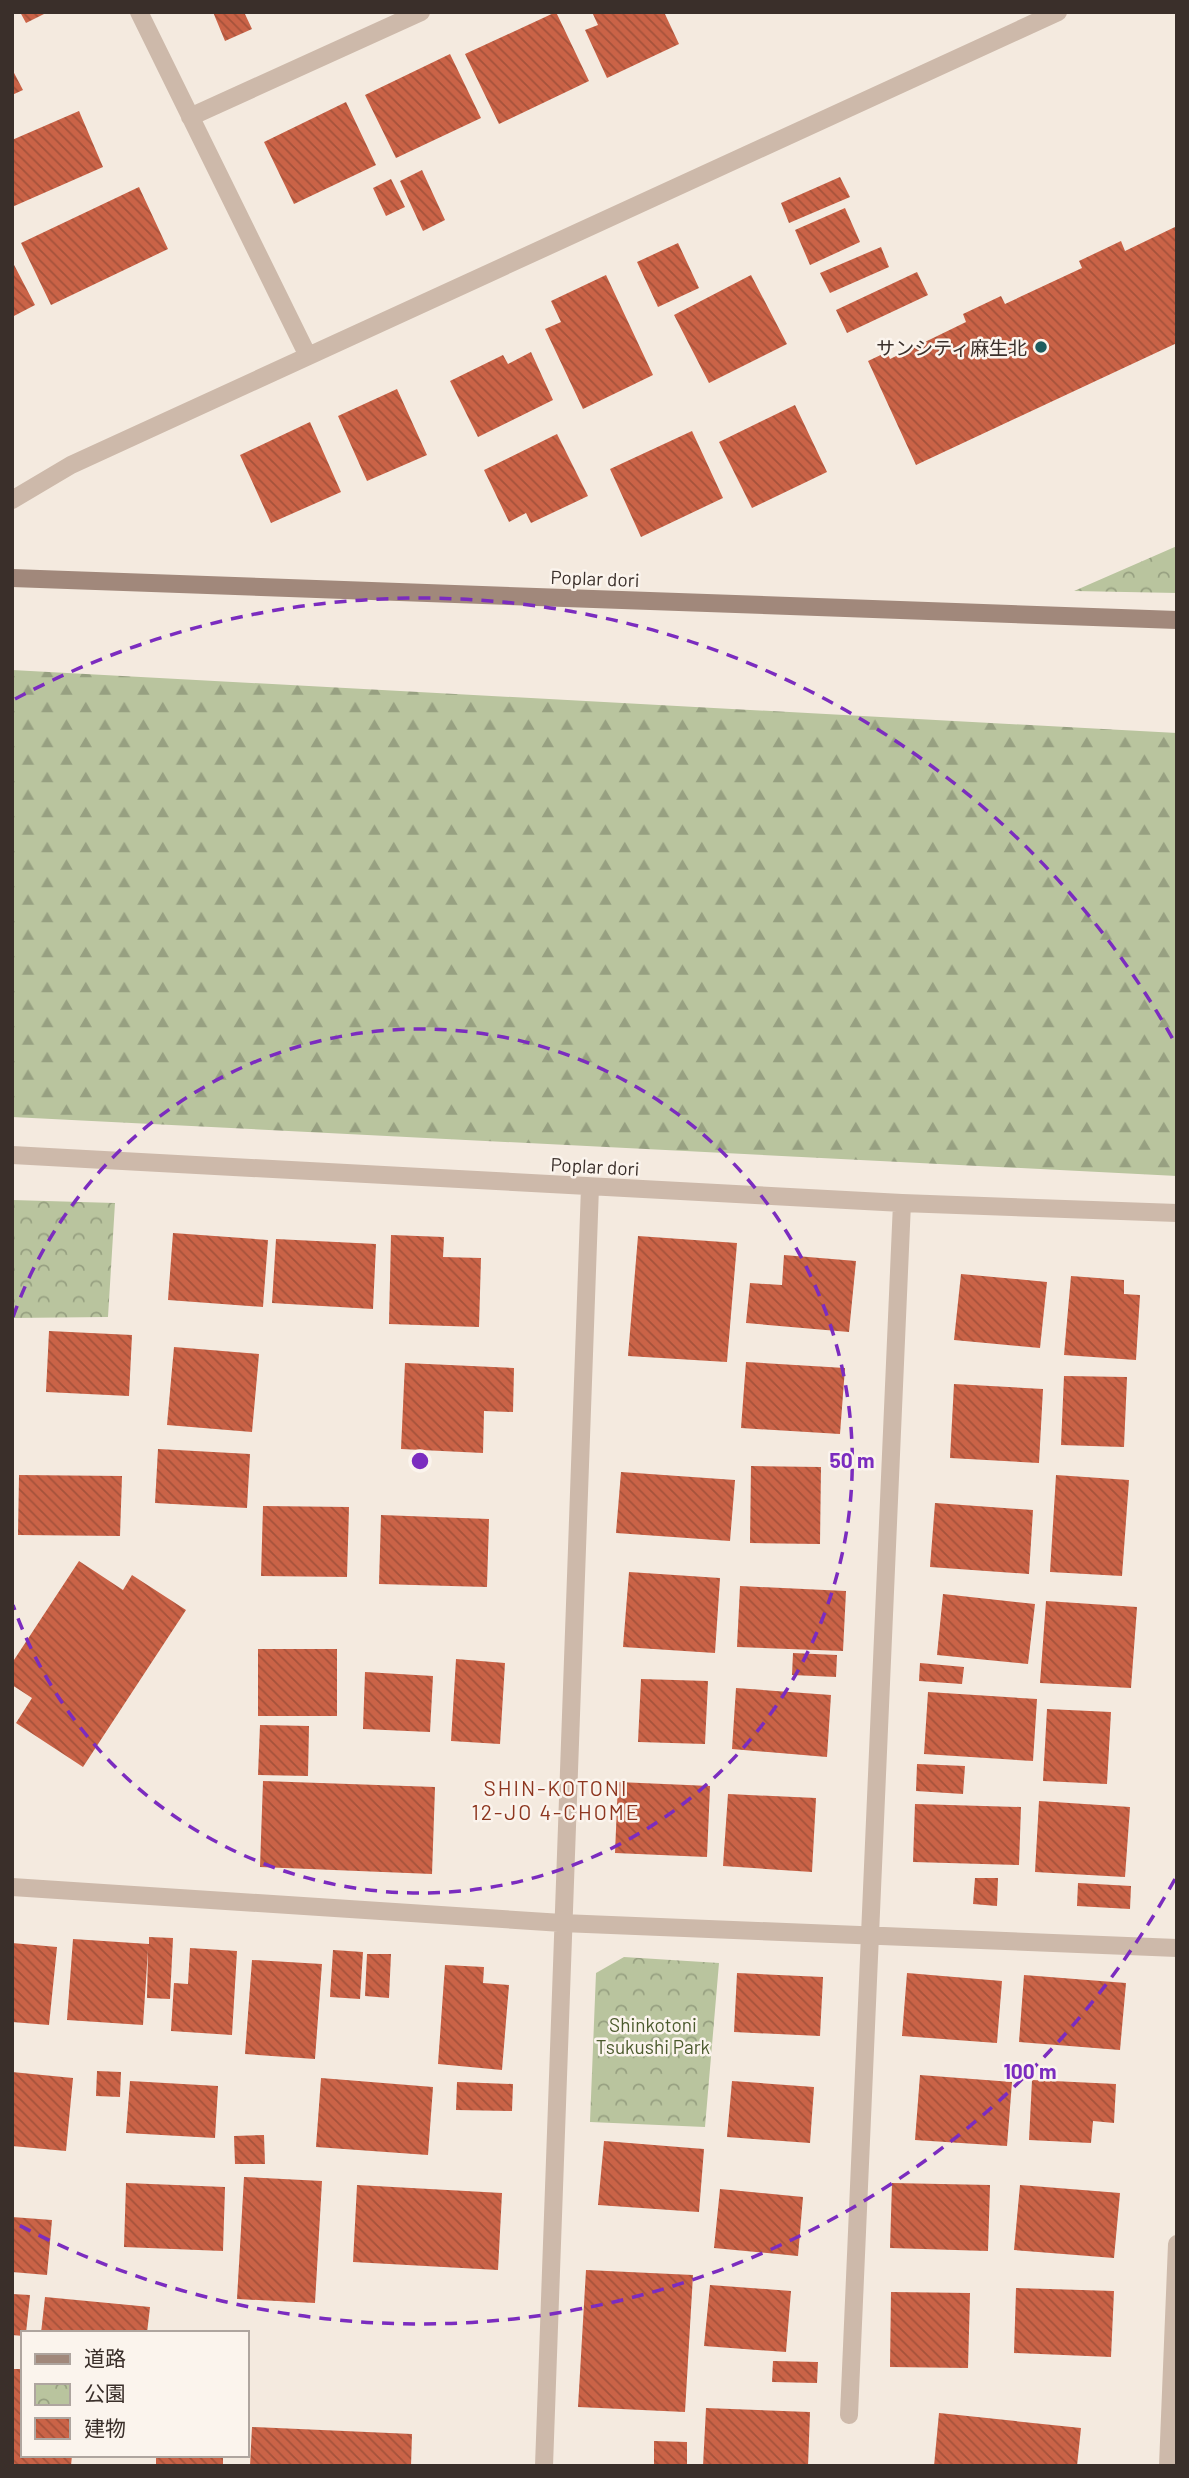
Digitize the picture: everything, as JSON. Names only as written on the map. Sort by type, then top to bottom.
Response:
[{"type":"street","points":[[139,12],[308,356]]},
{"type":"street","points":[[190,117],[421,12]]},
{"type":"street","points":[[12,500],[71,465],[1058,12]]},
{"type":"street","name":"Poplar dori","points":[[12,578],[1177,620]]},
{"type":"street","name":"Poplar dori","points":[[12,1155],[902,1203],[1177,1213]]},
{"type":"street","points":[[544,2466],[590,1187]]},
{"type":"street","points":[[849,2415],[902,1203]]},
{"type":"street","points":[[12,1887],[562,1923],[1177,1948]]},
{"type":"street","points":[[1168,2466],[1177,2244]]},
{"type":"green space","points":[[1177,546],[1177,593],[1074,591]]},
{"type":"green space","points":[[12,670],[1177,733],[1177,1176],[12,1117]]},
{"type":"green space","points":[[12,1200],[115,1203],[108,1317],[12,1318]]},
{"type":"green space","name":"Shinkotoni Tsukushi Park","points":[[624,1957],[719,1963],[705,2127],[590,2122],[596,1973]]},
{"type":"building","points":[[20,12],[48,12],[26,23]]},
{"type":"building","points":[[213,12],[244,12],[252,29],[225,41]]},
{"type":"building","points":[[556,12],[589,81],[499,124],[465,54]]},
{"type":"building","points":[[592,12],[664,12],[679,44],[607,78],[585,30],[598,25]]},
{"type":"building","points":[[450,54],[481,118],[396,158],[365,95]]},
{"type":"building","points":[[12,69],[23,90],[12,95]]},
{"type":"building","points":[[346,102],[376,165],[294,204],[264,142]]},
{"type":"building","points":[[79,111],[103,167],[12,207],[12,140]]},
{"type":"building","points":[[422,170],[445,220],[423,231],[400,181]]},
{"type":"building","points":[[840,177],[850,197],[789,223],[781,203]]},
{"type":"building","points":[[391,179],[405,207],[386,216],[373,188]]},
{"type":"building","points":[[139,187],[168,249],[51,305],[21,243]]},
{"type":"building","points":[[845,208],[860,242],[810,265],[795,230]]},
{"type":"building","name":"サンシティ麻生北","points":[[1177,226],[1177,343],[916,465],[868,361],[887,352],[890,359],[966,322],[963,314],[1001,296],[1005,304],[1082,268],[1079,261],[1121,241],[1125,251]]},
{"type":"building","points":[[678,243],[699,288],[658,307],[637,262]]},
{"type":"building","points":[[881,247],[889,267],[830,293],[820,273]]},
{"type":"building","points":[[12,261],[35,305],[12,317]]},
{"type":"building","points":[[917,272],[928,295],[847,333],[836,310]]},
{"type":"building","points":[[606,275],[653,375],[583,409],[545,329],[561,322],[551,301]]},
{"type":"building","points":[[751,275],[787,344],[709,383],[674,315]]},
{"type":"building","points":[[531,352],[553,400],[478,437],[450,381],[503,355],[508,364]]},
{"type":"building","points":[[397,389],[427,455],[367,481],[338,416]]},
{"type":"building","points":[[795,405],[827,472],[752,508],[719,442]]},
{"type":"building","points":[[310,422],[341,492],[271,523],[240,455]]},
{"type":"building","points":[[692,431],[723,498],[641,537],[610,469]]},
{"type":"building","points":[[557,434],[588,496],[531,523],[526,513],[509,522],[484,470]]},
{"type":"building","points":[[173,1233],[268,1240],[263,1307],[168,1300]]},
{"type":"building","points":[[391,1235],[444,1237],[443,1257],[481,1258],[479,1327],[389,1324]]},
{"type":"building","points":[[638,1236],[737,1243],[727,1362],[628,1356]]},
{"type":"building","points":[[276,1239],[376,1244],[373,1309],[272,1303]]},
{"type":"building","points":[[784,1255],[856,1261],[849,1332],[746,1323],[750,1283],[782,1285]]},
{"type":"building","points":[[961,1274],[1047,1282],[1040,1348],[954,1340]]},
{"type":"building","points":[[1071,1276],[1124,1280],[1124,1294],[1140,1295],[1136,1360],[1064,1355]]},
{"type":"building","points":[[49,1331],[132,1335],[129,1396],[46,1392]]},
{"type":"building","points":[[174,1347],[259,1354],[252,1432],[167,1425]]},
{"type":"building","points":[[746,1362],[845,1368],[840,1434],[741,1428]]},
{"type":"building","points":[[405,1363],[514,1368],[513,1412],[484,1411],[483,1453],[401,1449]]},
{"type":"building","points":[[1064,1376],[1127,1377],[1124,1447],[1061,1445]]},
{"type":"building","points":[[954,1384],[1043,1389],[1039,1463],[950,1458]]},
{"type":"building","points":[[158,1449],[250,1454],[247,1508],[155,1503]]},
{"type":"building","points":[[751,1466],[821,1467],[820,1544],[750,1543]]},
{"type":"building","points":[[621,1472],[735,1480],[730,1541],[616,1533]]},
{"type":"building","points":[[19,1475],[122,1476],[120,1536],[18,1535]]},
{"type":"building","points":[[1056,1475],[1129,1480],[1122,1576],[1050,1572]]},
{"type":"building","points":[[935,1503],[1033,1510],[1029,1574],[930,1567]]},
{"type":"building","points":[[263,1506],[349,1507],[347,1577],[261,1576]]},
{"type":"building","points":[[381,1515],[489,1519],[487,1587],[379,1584]]},
{"type":"building","points":[[79,1561],[123,1590],[132,1575],[186,1610],[83,1767],[16,1723],[32,1698],[12,1685],[12,1663]]},
{"type":"building","points":[[629,1572],[720,1578],[715,1653],[623,1647]]},
{"type":"building","points":[[740,1586],[846,1591],[843,1651],[737,1647]]},
{"type":"building","points":[[943,1594],[1035,1604],[1028,1664],[937,1655]]},
{"type":"building","points":[[1046,1601],[1137,1607],[1131,1688],[1040,1683]]},
{"type":"building","points":[[258,1649],[337,1649],[337,1716],[258,1716]]},
{"type":"building","points":[[793,1653],[837,1655],[836,1677],[792,1675]]},
{"type":"building","points":[[456,1659],[505,1663],[500,1744],[451,1741]]},
{"type":"building","points":[[920,1663],[964,1667],[962,1684],[919,1681]]},
{"type":"building","points":[[365,1672],[433,1676],[430,1732],[363,1729]]},
{"type":"building","points":[[641,1679],[708,1681],[705,1744],[638,1742]]},
{"type":"building","points":[[736,1688],[831,1695],[827,1757],[732,1749]]},
{"type":"building","points":[[928,1692],[1037,1699],[1033,1761],[924,1754]]},
{"type":"building","points":[[1047,1709],[1111,1712],[1107,1784],[1043,1781]]},
{"type":"building","points":[[260,1725],[309,1726],[308,1776],[258,1775]]},
{"type":"building","points":[[917,1764],[965,1766],[963,1794],[916,1791]]},
{"type":"building","points":[[263,1781],[435,1787],[432,1874],[260,1867]]},
{"type":"building","points":[[618,1782],[710,1786],[707,1857],[615,1853]]},
{"type":"building","points":[[728,1794],[816,1798],[812,1872],[723,1866]]},
{"type":"building","points":[[1039,1801],[1130,1807],[1125,1877],[1035,1872]]},
{"type":"building","points":[[915,1804],[1021,1807],[1019,1865],[913,1862]]},
{"type":"building","points":[[975,1878],[998,1878],[997,1906],[973,1904]]},
{"type":"building","points":[[1078,1883],[1131,1886],[1130,1909],[1077,1906]]},
{"type":"building","points":[[149,1937],[173,1938],[170,1999],[147,1998],[148,1950],[143,2025],[67,2020],[73,1939],[149,1944]]},
{"type":"building","points":[[12,1943],[57,1947],[49,2025],[12,2022]]},
{"type":"building","points":[[190,1948],[237,1951],[232,2035],[171,2031],[174,1983],[188,1984]]},
{"type":"building","points":[[333,1950],[363,1952],[360,1999],[330,1997]]},
{"type":"building","points":[[367,1954],[391,1954],[389,1998],[365,1996]]},
{"type":"building","points":[[252,1960],[322,1964],[315,2059],[245,2054]]},
{"type":"building","points":[[445,1965],[484,1967],[483,1983],[509,1985],[502,2070],[438,2064]]},
{"type":"building","points":[[737,1973],[823,1977],[820,2036],[734,2032]]},
{"type":"building","points":[[907,1973],[1002,1981],[997,2043],[902,2036]]},
{"type":"building","points":[[1024,1975],[1126,1983],[1120,2050],[1019,2042]]},
{"type":"building","points":[[97,2071],[121,2072],[120,2097],[96,2096]]},
{"type":"building","points":[[12,2072],[73,2078],[66,2151],[12,2146]]},
{"type":"building","points":[[920,2075],[1012,2082],[1007,2146],[915,2140]]},
{"type":"building","points":[[321,2078],[433,2087],[428,2155],[316,2147]]},
{"type":"building","points":[[1032,2080],[1116,2084],[1114,2123],[1093,2121],[1091,2143],[1029,2140]]},
{"type":"building","points":[[130,2081],[218,2086],[215,2138],[126,2133]]},
{"type":"building","points":[[732,2081],[814,2087],[810,2143],[727,2137]]},
{"type":"building","points":[[457,2082],[513,2084],[512,2111],[456,2110]]},
{"type":"building","points":[[264,2135],[265,2164],[235,2164],[234,2136]]},
{"type":"building","points":[[604,2141],[704,2149],[699,2212],[598,2205]]},
{"type":"building","points":[[244,2177],[322,2181],[315,2303],[237,2299]]},
{"type":"building","points":[[126,2183],[225,2187],[223,2251],[124,2247]]},
{"type":"building","points":[[892,2183],[990,2185],[988,2251],[890,2248]]},
{"type":"building","points":[[357,2185],[502,2193],[498,2270],[353,2262]]},
{"type":"building","points":[[1020,2185],[1120,2193],[1114,2258],[1014,2250]]},
{"type":"building","points":[[720,2189],[803,2197],[798,2256],[714,2248]]},
{"type":"building","points":[[12,2217],[52,2220],[47,2275],[12,2272]]},
{"type":"building","points":[[586,2270],[693,2275],[685,2412],[578,2407]]},
{"type":"building","points":[[710,2285],[791,2291],[786,2352],[704,2346]]},
{"type":"building","points":[[1016,2288],[1114,2291],[1111,2357],[1014,2353]]},
{"type":"building","points":[[891,2292],[970,2293],[968,2368],[890,2367]]},
{"type":"building","points":[[12,2294],[30,2295],[26,2331],[21,2331],[21,2336],[12,2335]]},
{"type":"building","points":[[45,2297],[150,2307],[147,2331],[41,2331]]},
{"type":"building","points":[[773,2361],[818,2362],[817,2383],[772,2382]]},
{"type":"building","points":[[12,2369],[21,2369],[21,2457],[72,2457],[71,2466],[12,2466]]},
{"type":"building","points":[[706,2408],[810,2412],[808,2466],[703,2466]]},
{"type":"building","points":[[939,2413],[1081,2428],[1077,2466],[934,2466]]},
{"type":"building","points":[[252,2427],[412,2434],[411,2466],[250,2466]]},
{"type":"building","points":[[654,2441],[687,2442],[687,2466],[654,2466]]},
{"type":"building","points":[[156,2457],[223,2457],[223,2466],[156,2466]]},
{"type":"place","name":"サンシティ麻生北","points":[[1041,347]]},
{"type":"district","name":"SHIN-KOTONI 12-JO 4-CHOME","points":[[556,1799]]}]
